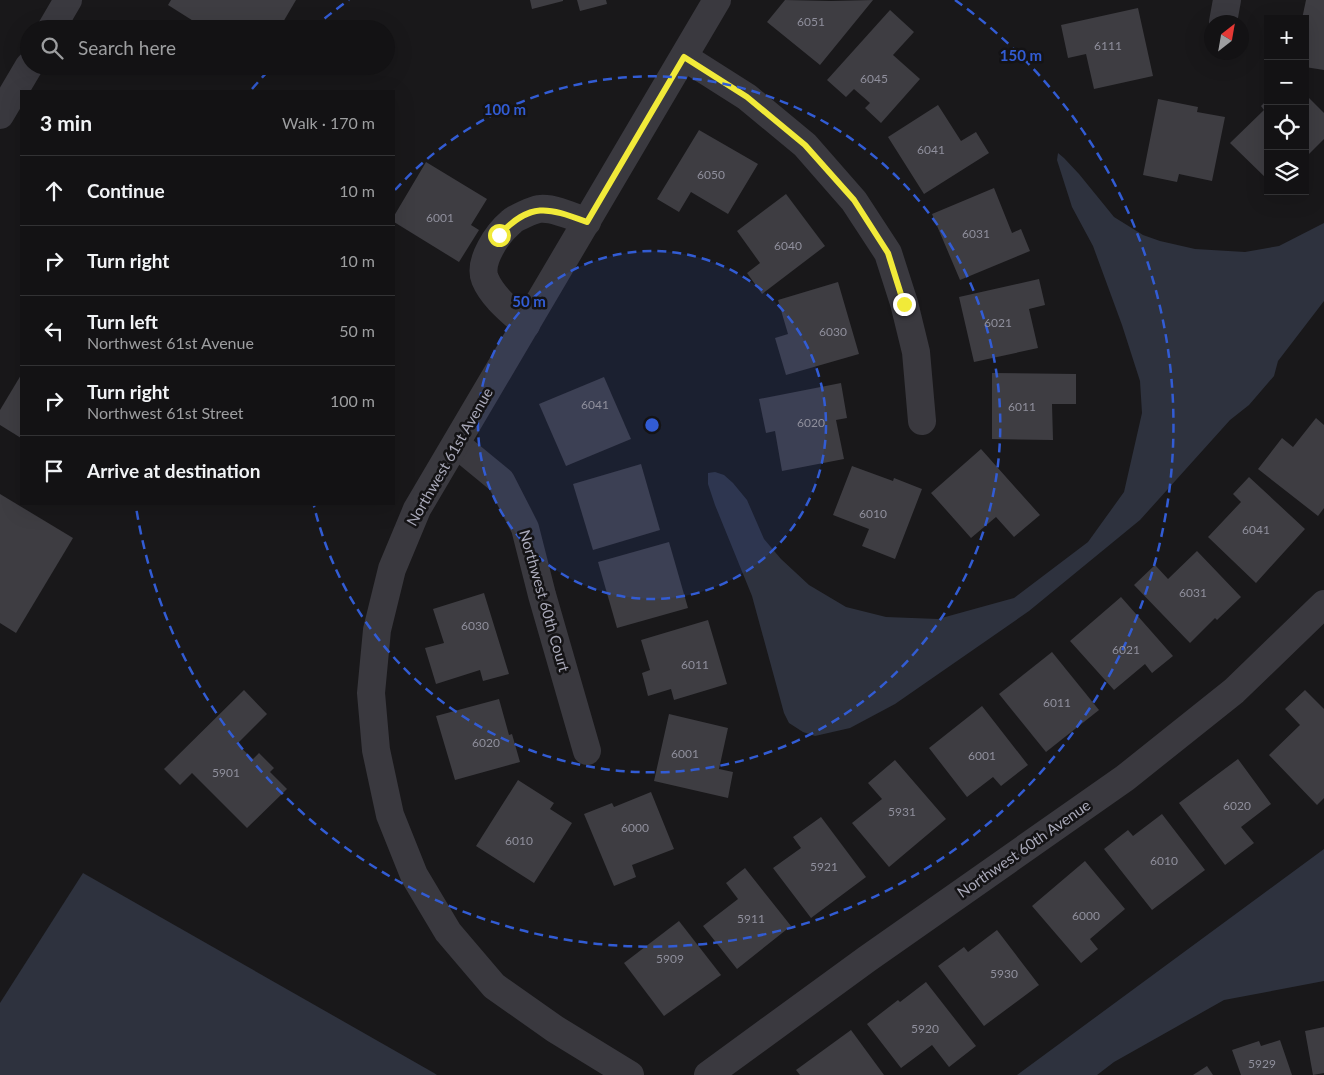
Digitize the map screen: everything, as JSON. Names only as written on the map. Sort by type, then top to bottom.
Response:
[{"type":"street","points":[[56,20],[68,0]]},
{"type":"street","name":"Northwest 61st Avenue","points":[[630,1075],[555,1029],[494,986],[448,932],[414,875],[390,815],[376,750],[371,694],[377,630],[392,569],[417,509],[718,0]]},
{"type":"street","points":[[1224,15],[1227,0]]},
{"type":"street","points":[[684,57],[747,97],[805,145],[854,200],[888,253],[904,304],[916,352],[922,421]]},
{"type":"street","points":[[0,115],[24,75]]},
{"type":"street","points":[[526,325],[499,300],[485,278],[485,259],[499,235],[512,221],[539,209],[561,212],[587,222]]},
{"type":"street","name":"Northwest 60th Court","points":[[456,444],[501,481],[525,528],[542,595],[587,751]]},
{"type":"street","name":"Northwest 60th Avenue","points":[[708,1075],[867,959],[1125,778],[1234,691],[1324,604]]},
{"type":"water","points":[[1058,153],[1079,174],[1114,217],[1143,235],[1160,241],[1195,249],[1245,252],[1279,246],[1324,223],[1324,301],[1278,361],[1274,376],[1249,405],[1230,420],[1140,520],[1029,611],[895,704],[850,728],[815,736],[803,732],[789,723],[784,713],[752,596],[715,505],[708,484],[708,473],[715,472],[724,475],[733,483],[747,500],[764,539],[781,559],[809,585],[846,607],[886,617],[938,619],[1014,598],[1088,542],[1124,492],[1142,413],[1140,381],[1093,246],[1072,207],[1057,160]]},
{"type":"water","points":[[1324,849],[1324,981],[1224,1000],[1114,1062],[1097,1075],[1017,1075]]},
{"type":"water","points":[[83,873],[437,1075],[0,1075],[0,1003]]},
{"type":"building","points":[[171,0],[296,0],[284,20],[192,20],[168,5]]},
{"type":"building","points":[[530,0],[563,0],[563,1],[532,9]]},
{"type":"building","points":[[577,0],[606,0],[607,4],[580,11]]},
{"type":"building","points":[[785,0],[873,0],[820,65],[767,22]]},
{"type":"building","points":[[1306,0],[1324,0],[1324,70],[1309,68],[1309,15],[1303,15]]},
{"type":"building","points":[[1138,8],[1153,76],[1094,89],[1086,54],[1068,58],[1061,25]]},
{"type":"building","points":[[890,10],[914,32],[893,55],[920,79],[881,123],[865,108],[870,103],[854,89],[846,97],[827,80]]},
{"type":"building","points":[[1309,98],[1324,113],[1324,139],[1309,154]]},
{"type":"building","points":[[1158,99],[1198,107],[1197,112],[1225,117],[1212,181],[1179,174],[1177,182],[1143,175]]},
{"type":"building","points":[[938,105],[961,141],[976,132],[989,153],[924,194],[888,137]]},
{"type":"building","points":[[1264,110],[1264,176],[1230,143]]},
{"type":"building","points":[[699,130],[758,164],[728,214],[691,192],[679,212],[657,199]]},
{"type":"building","points":[[426,162],[487,199],[471,225],[479,230],[459,262],[395,223],[395,214]]},
{"type":"building","points":[[994,188],[1012,233],[1021,229],[1030,251],[960,280],[932,214]]},
{"type":"building","points":[[786,194],[825,246],[762,294],[747,273],[760,263],[737,231]]},
{"type":"building","points":[[1039,279],[1045,305],[1029,309],[1038,348],[974,362],[959,297]]},
{"type":"building","points":[[838,282],[859,354],[786,375],[775,338],[788,334],[778,300]]},
{"type":"building","points":[[992,373],[1076,374],[1076,404],[1052,404],[1053,440],[992,439]]},
{"type":"building","points":[[20,377],[20,437],[0,425],[0,410]]},
{"type":"building","points":[[604,377],[631,439],[566,466],[539,404]]},
{"type":"building","points":[[841,383],[847,418],[836,420],[844,459],[782,471],[775,431],[766,433],[759,399]]},
{"type":"building","points":[[1316,418],[1324,425],[1324,508],[1318,516],[1258,469],[1282,438],[1293,447]]},
{"type":"building","points":[[981,449],[1040,515],[1014,537],[996,517],[971,538],[931,493]]},
{"type":"building","points":[[641,464],[660,530],[593,550],[573,484]]},
{"type":"building","points":[[852,466],[893,481],[894,478],[922,489],[895,559],[862,546],[869,529],[833,515]]},
{"type":"building","points":[[1249,477],[1305,529],[1256,583],[1208,537],[1241,502],[1233,494]]},
{"type":"building","points":[[0,494],[73,538],[16,633],[0,623]]},
{"type":"building","points":[[669,542],[688,608],[617,628],[598,562]]},
{"type":"building","points":[[1197,551],[1241,597],[1217,620],[1215,618],[1190,643],[1134,585],[1155,565],[1168,579]]},
{"type":"building","points":[[484,593],[509,674],[483,681],[480,670],[436,684],[425,648],[444,643],[433,609]]},
{"type":"building","points":[[1121,597],[1173,656],[1152,673],[1145,664],[1114,690],[1070,641]]},
{"type":"building","points":[[708,620],[727,684],[674,700],[671,689],[648,696],[642,673],[650,670],[641,640]]},
{"type":"building","points":[[1052,652],[1099,710],[1046,752],[999,694]]},
{"type":"building","points":[[244,690],[267,714],[237,744],[253,759],[259,753],[274,768],[270,772],[287,789],[247,828],[192,773],[180,785],[164,769]]},
{"type":"building","points":[[1305,690],[1324,709],[1324,798],[1317,805],[1269,755],[1300,725],[1285,709]]},
{"type":"building","points":[[499,699],[509,735],[512,734],[520,762],[455,780],[436,716]]},
{"type":"building","points":[[982,706],[1028,765],[1001,786],[993,777],[967,797],[929,748]]},
{"type":"building","points":[[669,714],[728,728],[719,769],[733,772],[728,798],[654,781]]},
{"type":"building","points":[[1238,759],[1271,804],[1241,827],[1254,843],[1225,865],[1179,803]]},
{"type":"building","points":[[895,760],[946,819],[889,867],[852,823],[882,799],[868,783]]},
{"type":"building","points":[[518,780],[554,803],[550,809],[572,823],[534,883],[476,846]]},
{"type":"building","points":[[651,792],[674,849],[632,865],[636,877],[614,886],[584,814],[612,803],[614,807]]},
{"type":"building","points":[[1162,814],[1205,870],[1152,910],[1104,849],[1128,830],[1133,836]]},
{"type":"building","points":[[821,817],[866,877],[811,918],[773,868],[801,848],[793,837]]},
{"type":"building","points":[[1085,861],[1125,909],[1090,939],[1098,949],[1081,963],[1032,906]]},
{"type":"building","points":[[745,868],[791,926],[737,969],[703,926],[738,899],[726,883]]},
{"type":"building","points":[[679,921],[721,975],[664,1016],[624,963]]},
{"type":"building","points":[[997,930],[1039,985],[984,1026],[938,966],[964,947],[968,952]]},
{"type":"building","points":[[926,982],[976,1046],[949,1067],[932,1045],[901,1068],[867,1024],[898,1000],[900,1002]]},
{"type":"building","points":[[1324,1027],[1324,1073],[1313,1075],[1305,1031]]},
{"type":"building","points":[[851,1030],[884,1075],[800,1075],[796,1070]]},
{"type":"building","points":[[1280,1040],[1292,1075],[1241,1075],[1232,1050],[1259,1041],[1261,1046]]},
{"type":"building","points":[[1207,1066],[1213,1075],[1193,1075]]},
{"type":"route","points":[[499,235],[512,221],[539,209],[561,212],[587,222],[684,57],[747,97],[805,145],[854,200],[888,253],[904,304]]}]
